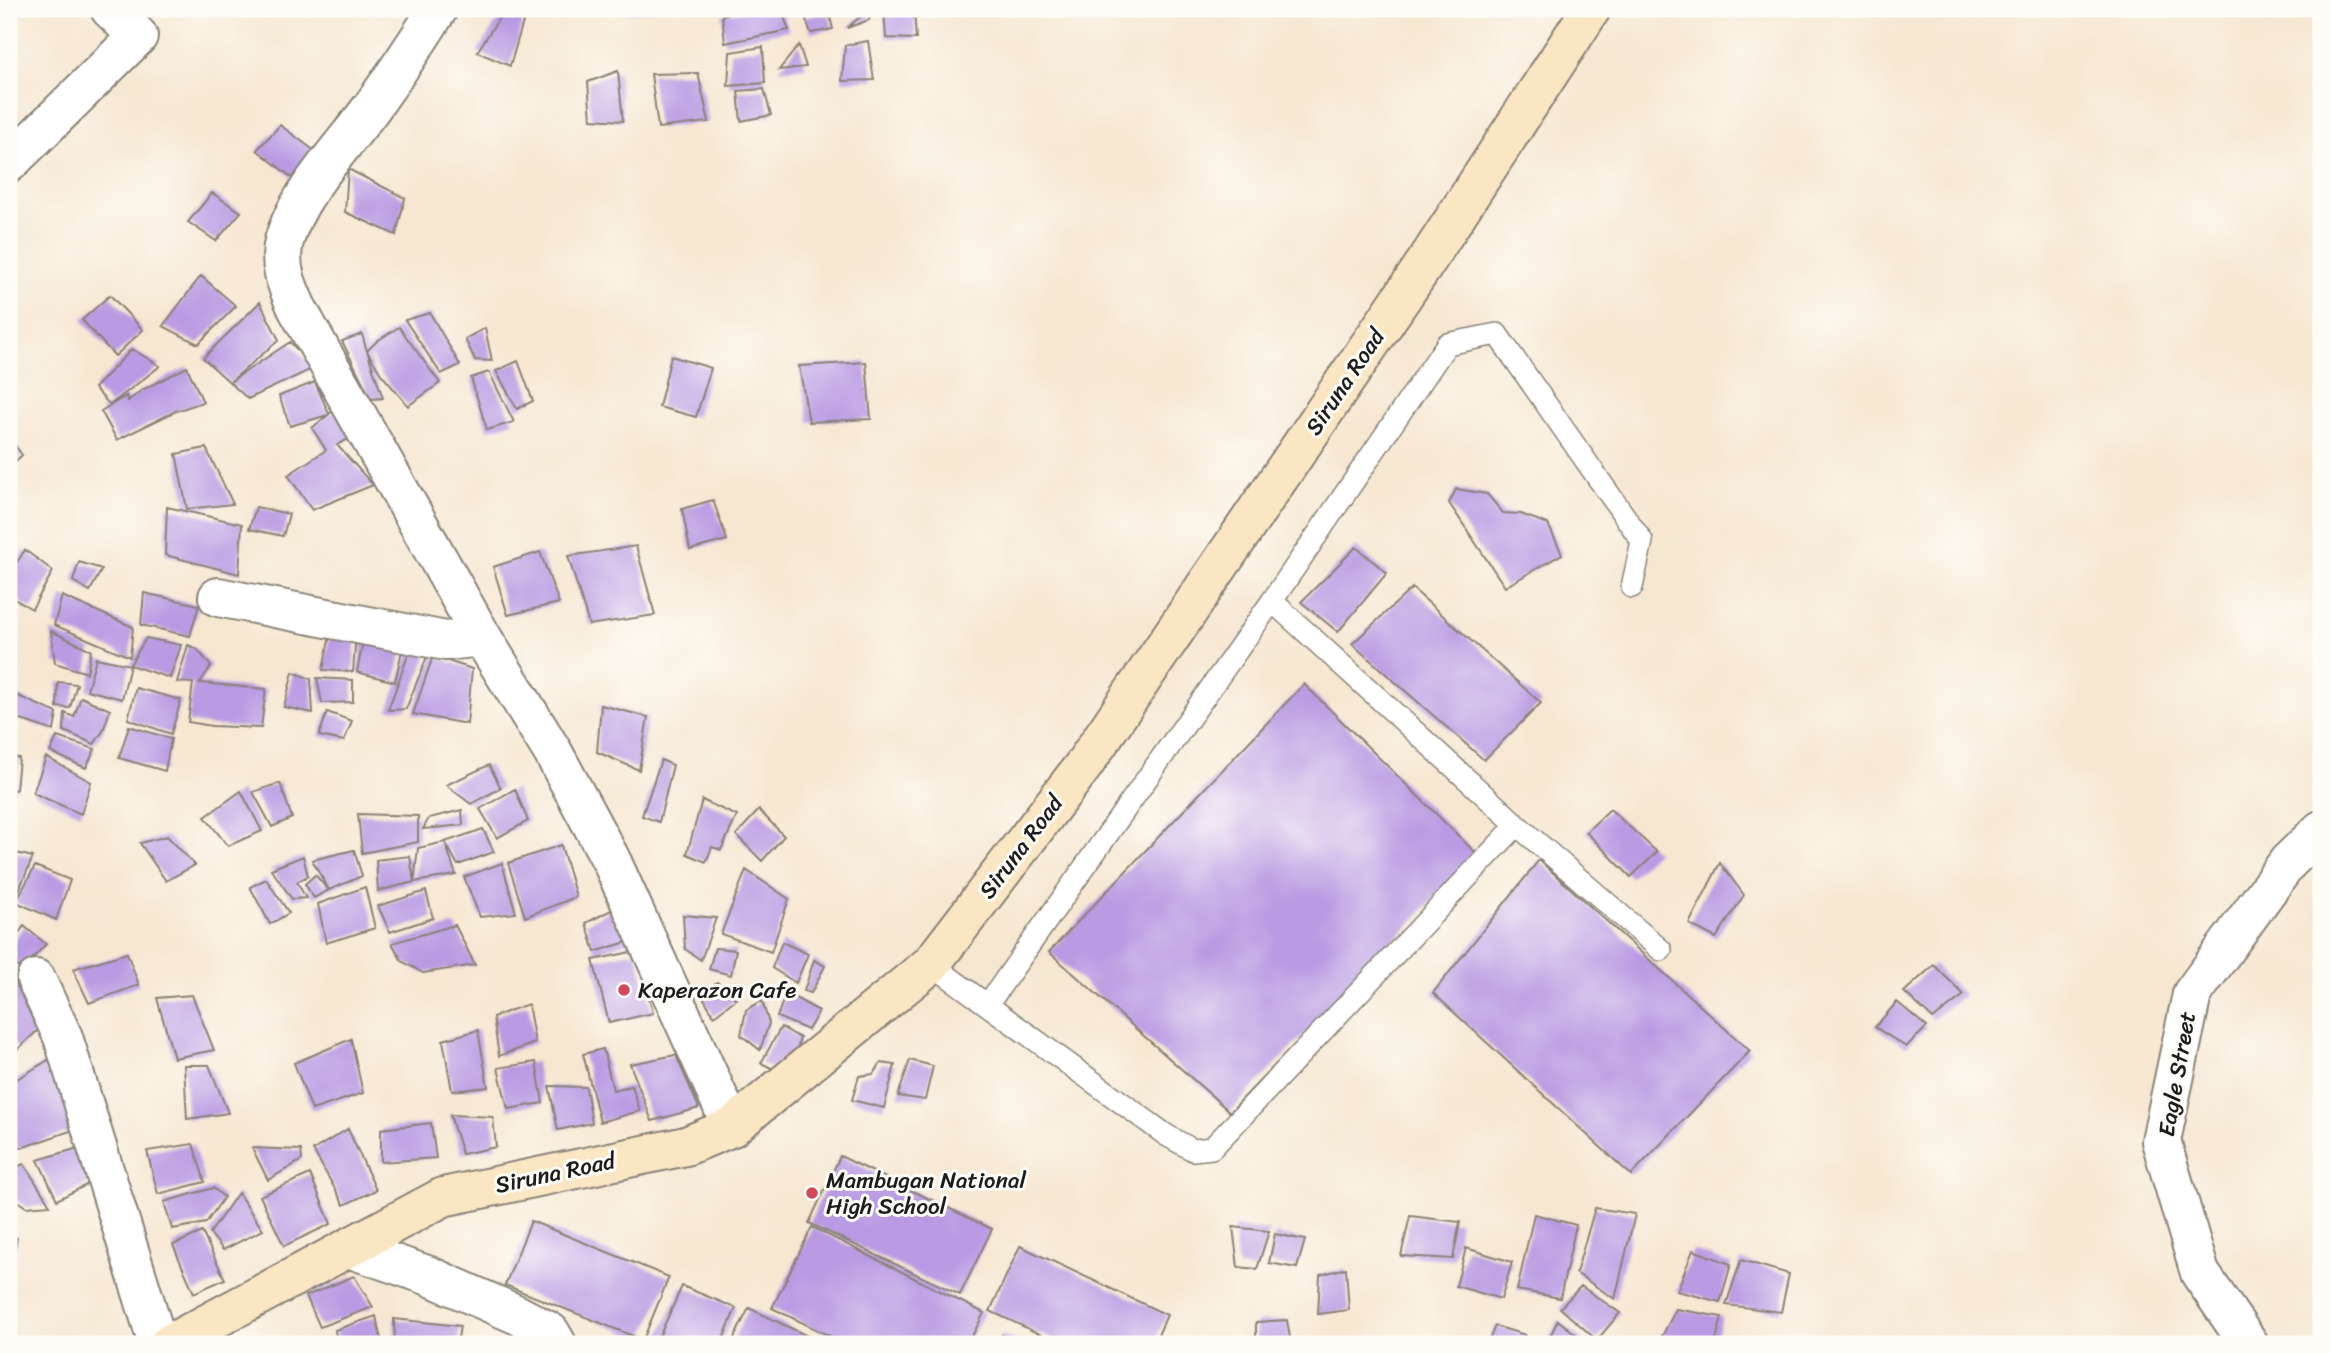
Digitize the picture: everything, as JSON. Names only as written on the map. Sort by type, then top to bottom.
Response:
[{"type":"street","points":[[9,163],[138,36],[110,9]]},
{"type":"street","points":[[438,9],[293,216],[284,244],[283,276],[297,308],[482,637],[554,754],[611,860],[732,1127]]},
{"type":"street","name":"Siruna Road","points":[[169,1344],[443,1197],[685,1146],[732,1127],[931,964],[1083,766],[1426,262],[1591,9]]},
{"type":"street","points":[[218,597],[446,641],[482,637]]},
{"type":"street","name":"Eagle Street","points":[[2249,1344],[2200,1273],[2161,1141],[2192,994],[2288,862],[2321,830]]},
{"type":"street","points":[[36,979],[63,1037],[159,1344]]},
{"type":"street","points":[[348,1248],[427,1275],[518,1315],[550,1332],[557,1344]]},
{"type":"lane","points":[[988,1004],[1272,601],[1447,344],[1497,334],[1642,541],[1632,587]]},
{"type":"lane","points":[[1272,601],[1517,825],[1661,950]]},
{"type":"lane","points":[[931,964],[1166,1135],[1194,1150],[1212,1148],[1517,825]]},
{"type":"building","points":[[620,9],[654,9],[654,11],[621,13]]},
{"type":"building","points":[[755,9],[781,9],[789,30],[725,43],[722,15]]},
{"type":"building","points":[[872,9],[869,20],[847,28]]},
{"type":"building","points":[[914,9],[916,39],[886,38],[884,11]]},
{"type":"building","points":[[503,12],[525,15],[510,66],[477,52]]},
{"type":"building","points":[[829,13],[833,29],[811,33],[805,17]]},
{"type":"building","points":[[868,41],[874,80],[842,81],[845,45]]},
{"type":"building","points":[[799,45],[806,67],[779,70]]},
{"type":"building","points":[[763,47],[765,83],[728,86],[730,52]]},
{"type":"building","points":[[618,71],[623,121],[591,119],[588,82]]},
{"type":"building","points":[[698,73],[709,122],[658,128],[651,74]]},
{"type":"building","points":[[764,89],[771,115],[741,121],[738,91]]},
{"type":"building","points":[[280,125],[316,152],[295,180],[257,150]]},
{"type":"building","points":[[348,169],[405,198],[396,235],[345,212]]},
{"type":"building","points":[[212,193],[241,212],[216,241],[188,222]]},
{"type":"building","points":[[201,276],[236,306],[198,344],[163,326]]},
{"type":"building","points":[[110,295],[143,330],[115,356],[82,320]]},
{"type":"building","points":[[260,302],[279,340],[230,382],[290,342],[314,368],[248,399],[203,358]]},
{"type":"building","points":[[430,313],[460,365],[441,374],[405,320]]},
{"type":"building","points":[[399,327],[440,383],[408,406],[381,374],[367,351]]},
{"type":"building","points":[[485,328],[492,361],[475,360],[465,339]]},
{"type":"building","points":[[362,334],[383,398],[371,399],[342,341]]},
{"type":"building","points":[[132,349],[160,366],[110,405],[94,388]]},
{"type":"building","points":[[671,356],[711,368],[696,417],[659,407]]},
{"type":"building","points":[[518,361],[533,401],[517,409],[496,371]]},
{"type":"building","points":[[866,362],[871,419],[809,422],[799,366]]},
{"type":"building","points":[[187,367],[203,402],[176,411],[117,440],[101,411],[126,396],[128,401],[142,390]]},
{"type":"building","points":[[489,372],[514,422],[487,430],[471,378]]},
{"type":"building","points":[[315,382],[329,414],[339,406],[360,433],[337,445],[373,485],[312,510],[288,475],[326,450],[312,428],[328,415],[290,426],[279,396]]},
{"type":"building","points":[[9,437],[22,455],[9,467]]},
{"type":"building","points":[[206,448],[233,504],[187,509],[176,454]]},
{"type":"building","points":[[1456,489],[1487,494],[1503,513],[1521,514],[1548,524],[1562,554],[1505,587],[1449,503]]},
{"type":"building","points":[[713,500],[727,540],[690,550],[682,509]]},
{"type":"building","points":[[167,507],[242,524],[239,574],[165,555]]},
{"type":"building","points":[[256,507],[289,514],[283,536],[249,529]]},
{"type":"building","points":[[636,546],[655,615],[589,625],[568,556]]},
{"type":"building","points":[[1356,547],[1387,573],[1338,632],[1301,602]]},
{"type":"building","points":[[25,550],[53,571],[32,609],[9,596],[9,574]]},
{"type":"building","points":[[540,552],[559,603],[508,615],[493,567]]},
{"type":"building","points":[[79,562],[102,569],[90,591],[73,581]]},
{"type":"building","points":[[1412,588],[1541,703],[1484,760],[1352,644]]},
{"type":"building","points":[[144,593],[199,605],[190,636],[141,625]]},
{"type":"building","points":[[62,596],[133,627],[130,657],[54,625]]},
{"type":"building","points":[[331,630],[356,633],[353,672],[323,670]]},
{"type":"building","points":[[51,631],[91,650],[87,673],[55,663]]},
{"type":"building","points":[[364,636],[404,641],[395,682],[357,672]]},
{"type":"building","points":[[146,638],[181,645],[170,678],[130,665]]},
{"type":"building","points":[[188,645],[197,649],[211,666],[200,683],[266,689],[261,728],[188,722],[193,683],[177,682]]},
{"type":"building","points":[[410,650],[428,654],[406,709],[388,710]]},
{"type":"building","points":[[433,656],[472,669],[467,724],[413,714]]},
{"type":"building","points":[[96,658],[130,665],[122,699],[87,690]]},
{"type":"building","points":[[293,672],[311,679],[313,713],[284,707]]},
{"type":"building","points":[[317,678],[353,680],[353,702],[322,703]]},
{"type":"building","points":[[58,682],[77,684],[70,708],[57,707]]},
{"type":"building","points":[[1304,684],[1477,854],[1230,1112],[1049,952]]},
{"type":"building","points":[[136,688],[181,700],[171,734],[128,719]]},
{"type":"building","points":[[16,695],[57,713],[54,731],[9,716],[9,709]]},
{"type":"building","points":[[81,697],[110,710],[103,731],[94,744],[64,731],[65,713],[74,717]]},
{"type":"building","points":[[601,705],[648,717],[639,770],[597,752]]},
{"type":"building","points":[[327,712],[352,721],[344,741],[319,736]]},
{"type":"building","points":[[129,726],[171,739],[165,771],[119,758]]},
{"type":"building","points":[[57,737],[95,749],[86,768],[50,752]]},
{"type":"building","points":[[9,756],[19,758],[16,790],[9,789]]},
{"type":"building","points":[[46,757],[91,782],[81,814],[33,793]]},
{"type":"building","points":[[661,760],[673,765],[659,822],[642,816]]},
{"type":"building","points":[[489,765],[501,788],[471,804],[446,785]]},
{"type":"building","points":[[280,783],[292,818],[272,827],[253,792]]},
{"type":"building","points":[[515,789],[528,821],[497,838],[480,809]]},
{"type":"building","points":[[241,791],[262,831],[228,846],[205,817]]},
{"type":"building","points":[[702,800],[737,816],[721,850],[712,847],[706,862],[687,854]]},
{"type":"building","points":[[1610,809],[1657,852],[1631,877],[1586,832]]},
{"type":"building","points":[[462,810],[463,825],[423,829],[429,818]]},
{"type":"building","points":[[759,810],[784,836],[762,861],[736,835]]},
{"type":"building","points":[[358,814],[418,816],[418,842],[362,853]]},
{"type":"building","points":[[483,829],[494,852],[458,865],[445,842]]},
{"type":"building","points":[[167,836],[195,865],[166,881],[140,843]]},
{"type":"building","points":[[445,842],[456,875],[414,882],[418,848]]},
{"type":"building","points":[[561,845],[576,897],[525,917],[508,863]]},
{"type":"building","points":[[354,850],[362,876],[329,890],[312,860]]},
{"type":"building","points":[[11,852],[33,857],[9,914],[9,857]]},
{"type":"building","points":[[303,856],[308,876],[297,882],[306,898],[292,899],[271,869]]},
{"type":"building","points":[[410,856],[414,882],[378,891],[376,860]]},
{"type":"building","points":[[1539,860],[1750,1051],[1631,1175],[1433,993]]},
{"type":"building","points":[[502,863],[516,913],[480,917],[464,877]]},
{"type":"building","points":[[1720,863],[1744,895],[1716,938],[1689,924]]},
{"type":"building","points":[[35,866],[70,880],[56,920],[16,902]]},
{"type":"building","points":[[746,870],[789,899],[771,952],[721,934]]},
{"type":"building","points":[[315,875],[329,890],[314,898],[305,884]]},
{"type":"building","points":[[266,879],[289,913],[270,924],[250,887]]},
{"type":"building","points":[[365,887],[375,928],[326,943],[318,904]]},
{"type":"building","points":[[426,891],[433,918],[390,932],[378,906]]},
{"type":"building","points":[[619,906],[633,940],[595,952],[586,923]]},
{"type":"building","points":[[683,915],[716,918],[701,960],[685,949]]},
{"type":"building","points":[[455,925],[475,965],[423,973],[402,961],[392,943]]},
{"type":"building","points":[[24,926],[46,944],[22,970],[9,960],[9,946]]},
{"type":"building","points":[[782,942],[808,954],[796,983],[772,968]]},
{"type":"building","points":[[715,948],[736,950],[731,975],[709,969]]},
{"type":"building","points":[[636,951],[653,1013],[609,1023],[593,960]]},
{"type":"building","points":[[127,953],[139,985],[89,1003],[73,969]]},
{"type":"building","points":[[814,960],[825,966],[811,993],[804,991]]},
{"type":"building","points":[[1934,965],[1964,995],[1933,1019],[1904,992]]},
{"type":"building","points":[[9,972],[53,1016],[18,1049],[10,1040],[9,1042]]},
{"type":"building","points":[[717,982],[736,999],[714,1016],[702,995]]},
{"type":"building","points":[[786,993],[819,1011],[808,1030],[777,1017]]},
{"type":"building","points":[[192,995],[214,1050],[174,1058],[157,998]]},
{"type":"building","points":[[762,1001],[769,1023],[760,1050],[741,1035],[746,1010]]},
{"type":"building","points":[[1897,1002],[1927,1027],[1906,1047],[1875,1027]]},
{"type":"building","points":[[528,1004],[535,1043],[499,1056],[493,1017]]},
{"type":"building","points":[[781,1027],[800,1038],[790,1077],[761,1063]]},
{"type":"building","points":[[478,1030],[488,1087],[452,1091],[443,1040]]},
{"type":"building","points":[[351,1039],[363,1093],[312,1110],[294,1063]]},
{"type":"building","points":[[603,1049],[613,1090],[632,1086],[640,1111],[600,1122],[583,1054]]},
{"type":"building","points":[[58,1054],[85,1126],[9,1152],[9,1084]]},
{"type":"building","points":[[676,1055],[699,1108],[652,1121],[630,1064]]},
{"type":"building","points":[[910,1060],[933,1066],[925,1100],[898,1096]]},
{"type":"building","points":[[536,1062],[543,1103],[508,1109],[498,1068]]},
{"type":"building","points":[[881,1063],[895,1065],[884,1108],[852,1100],[859,1076],[873,1074]]},
{"type":"building","points":[[184,1065],[209,1065],[228,1113],[187,1119]]},
{"type":"building","points":[[549,1086],[586,1087],[592,1123],[558,1130]]},
{"type":"building","points":[[450,1115],[493,1117],[496,1147],[462,1154]]},
{"type":"building","points":[[431,1123],[436,1158],[381,1162],[381,1129]]},
{"type":"building","points":[[348,1129],[376,1190],[344,1205],[313,1150]]},
{"type":"building","points":[[193,1144],[205,1182],[158,1194],[147,1151]]},
{"type":"building","points":[[85,1146],[96,1180],[57,1200],[38,1160]]},
{"type":"building","points":[[252,1148],[301,1150],[302,1160],[268,1180]]},
{"type":"building","points":[[840,1156],[992,1229],[960,1295],[809,1223]]},
{"type":"building","points":[[24,1164],[50,1205],[26,1207],[9,1195],[9,1170]]},
{"type":"building","points":[[310,1174],[331,1224],[284,1246],[260,1196]]},
{"type":"building","points":[[213,1188],[224,1197],[206,1223],[172,1229],[164,1202]]},
{"type":"building","points":[[238,1193],[263,1230],[223,1250],[210,1233]]},
{"type":"building","points":[[1595,1208],[1635,1214],[1615,1299],[1576,1273]]},
{"type":"building","points":[[1534,1214],[1576,1225],[1560,1298],[1517,1290]]},
{"type":"building","points":[[1410,1216],[1460,1222],[1453,1259],[1401,1256]]},
{"type":"building","points":[[531,1221],[669,1277],[643,1340],[505,1285]]},
{"type":"building","points":[[812,1227],[984,1313],[968,1344],[846,1344],[772,1308]]},
{"type":"building","points":[[1233,1227],[1269,1231],[1257,1269],[1238,1267]]},
{"type":"building","points":[[202,1232],[225,1279],[194,1293],[173,1245]]},
{"type":"building","points":[[9,1233],[17,1238],[10,1269],[9,1269]]},
{"type":"building","points":[[1275,1234],[1305,1240],[1297,1268],[1269,1263]]},
{"type":"building","points":[[1020,1246],[1167,1315],[1154,1344],[1061,1344],[990,1311]]},
{"type":"building","points":[[1466,1248],[1512,1262],[1501,1299],[1456,1286]]},
{"type":"building","points":[[1693,1250],[1731,1264],[1720,1302],[1677,1291]]},
{"type":"building","points":[[1741,1260],[1789,1274],[1781,1312],[1726,1305]]},
{"type":"building","points":[[1346,1268],[1349,1310],[1318,1314],[1320,1275]]},
{"type":"building","points":[[354,1276],[373,1307],[320,1327],[306,1296]]},
{"type":"building","points":[[682,1286],[736,1308],[721,1344],[679,1344],[659,1337]]},
{"type":"building","points":[[1581,1286],[1620,1313],[1597,1340],[1560,1308]]},
{"type":"building","points":[[749,1308],[824,1344],[731,1344]]},
{"type":"building","points":[[1676,1309],[1722,1317],[1715,1344],[1659,1342]]},
{"type":"building","points":[[376,1316],[381,1340],[337,1344],[335,1330]]},
{"type":"building","points":[[394,1319],[460,1326],[457,1344],[395,1344]]},
{"type":"building","points":[[1287,1320],[1291,1344],[1256,1344],[1256,1322]]},
{"type":"building","points":[[1558,1320],[1588,1344],[1546,1344]]},
{"type":"building","points":[[1495,1326],[1525,1335],[1522,1344],[1487,1344]]},
{"type":"building","points":[[1002,1335],[1022,1344],[998,1344]]},
{"type":"place","name":"Kaperazon Cafe","points":[[624,990]]},
{"type":"place","name":"Mambugan National High School","points":[[812,1193]]}]
